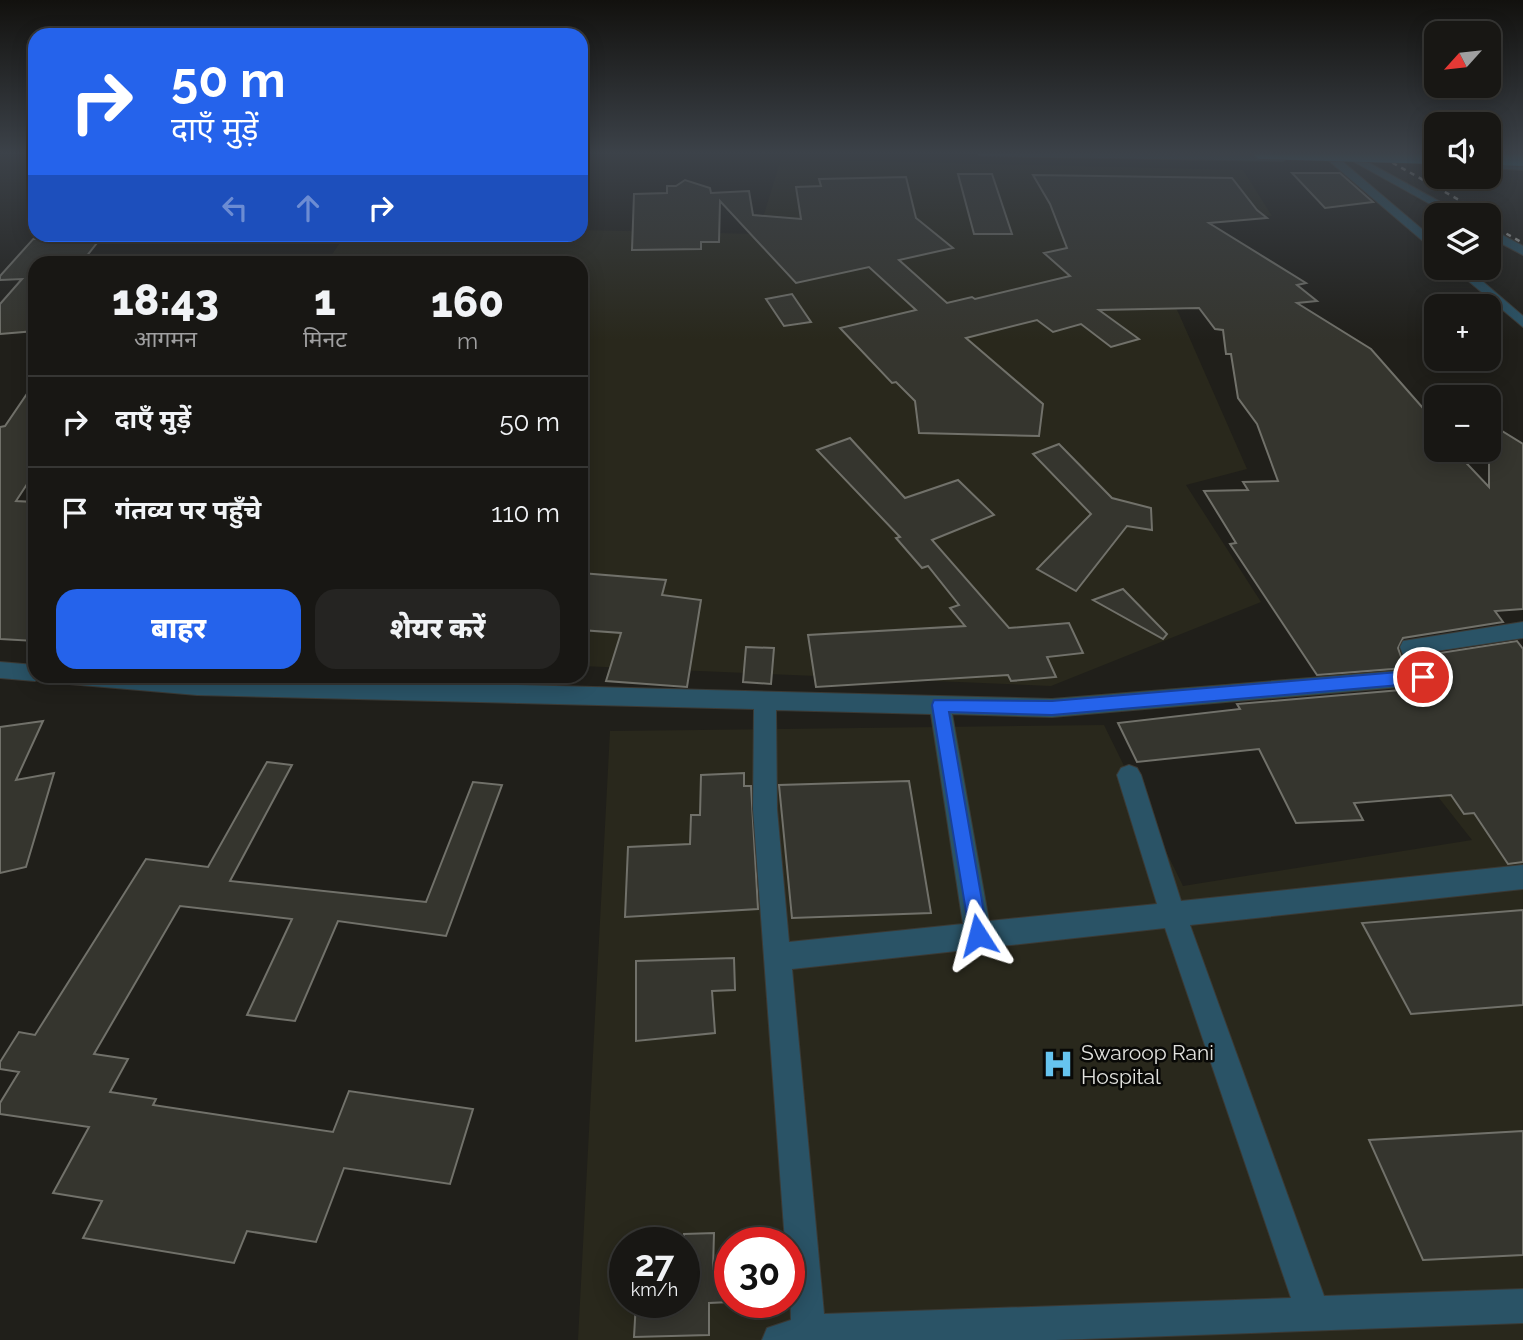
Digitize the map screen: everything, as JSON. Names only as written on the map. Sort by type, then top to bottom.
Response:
[{"type":"street","points":[[1403,216],[1424,236]]},
{"type":"street","points":[[1501,239],[1523,251]]},
{"type":"street","points":[[1473,280],[1523,323]]},
{"type":"street","points":[[159,683],[1052,708],[1423,677],[1410,647],[1523,630]]},
{"type":"street","points":[[0,670],[28,672]]},
{"type":"street","points":[[765,701],[765,809],[777,957],[794,1336],[1523,1306]]},
{"type":"street","points":[[940,705],[978,935]]},
{"type":"street","points":[[1129,775],[1173,915],[1313,1313]]},
{"type":"street","points":[[777,957],[1523,877]]},
{"type":"shaded area","points":[[764,216],[1186,216],[1149,256],[1179,314],[1247,469],[1186,485],[1261,602],[1051,686],[588,666],[588,256],[331,256],[340,242],[588,242],[588,230],[758,234]]},
{"type":"shaded area","name":"Swaroop Rani Hospital","points":[[1104,725],[1183,886],[1472,840],[1395,742],[1523,729],[1523,1340],[578,1340],[610,731]]},
{"type":"building","points":[[633,216],[720,216],[719,242],[701,242],[701,249],[632,250]]},
{"type":"building","points":[[733,216],[801,219],[800,216],[915,216],[953,248],[899,260],[947,303],[1070,276],[1044,253],[1067,248],[1054,216],[1264,216],[1267,218],[1209,223],[1306,283],[1297,285],[1317,301],[1297,303],[1371,349],[1424,409],[1424,462],[1465,462],[1489,487],[1489,462],[1501,462],[1501,430],[1523,444],[1523,609],[1495,611],[1503,622],[1403,638],[1398,648],[1405,668],[1317,675],[1230,544],[1236,543],[1204,491],[1248,490],[1243,482],[1278,481],[1257,424],[1238,398],[1231,354],[1226,354],[1223,330],[1215,329],[1199,308],[1099,310],[1139,339],[1111,347],[1081,324],[1053,332],[1037,320],[966,338],[1043,404],[1039,436],[919,433],[915,401],[896,382],[892,383],[840,328],[916,310],[869,267],[796,283]]},
{"type":"building","points":[[969,216],[1006,216],[1012,234],[974,234]]},
{"type":"building","points":[[31,242],[98,242],[87,256],[28,256],[28,332],[0,334],[0,304],[22,279],[0,280],[0,276]]},
{"type":"building","points":[[792,294],[811,322],[784,326],[766,299]]},
{"type":"building","points":[[28,392],[28,483],[16,501],[28,502],[28,641],[0,639],[0,427],[5,426]]},
{"type":"building","points":[[850,438],[905,498],[958,480],[994,515],[932,540],[1009,628],[1069,623],[1083,653],[1047,657],[1056,677],[1011,681],[1008,675],[816,687],[808,635],[965,626],[950,608],[959,605],[928,566],[922,568],[896,538],[900,537],[817,450]]},
{"type":"building","points":[[1059,444],[1112,498],[1151,508],[1152,530],[1127,526],[1076,591],[1037,569],[1091,514],[1033,454]]},
{"type":"building","points":[[588,574],[666,580],[662,595],[701,600],[687,687],[606,681],[621,633],[588,631]]},
{"type":"building","points":[[1123,589],[1167,634],[1163,639],[1093,600]]},
{"type":"building","points":[[1517,641],[1523,649],[1523,862],[1508,864],[1474,813],[1464,814],[1451,795],[1354,803],[1363,820],[1296,823],[1259,749],[1137,762],[1118,723],[1240,709],[1237,704],[1424,688],[1436,678],[1427,655]]},
{"type":"building","points":[[746,647],[774,648],[771,684],[743,682]]},
{"type":"building","points":[[43,721],[16,780],[54,773],[26,867],[0,873],[0,727]]},
{"type":"building","points":[[267,762],[292,765],[230,881],[426,902],[473,782],[502,785],[446,936],[338,921],[295,1021],[247,1015],[292,919],[180,906],[94,1054],[128,1059],[110,1092],[156,1099],[153,1105],[333,1132],[349,1091],[473,1109],[450,1184],[344,1168],[316,1242],[247,1231],[234,1263],[83,1238],[102,1201],[53,1193],[89,1127],[0,1114],[0,1103],[19,1072],[0,1069],[0,1062],[19,1032],[35,1035],[146,859],[208,867]]},
{"type":"building","points":[[744,773],[744,786],[751,786],[758,909],[625,917],[628,847],[690,844],[691,815],[700,815],[701,775]]},
{"type":"building","points":[[909,781],[931,913],[792,918],[779,785]]},
{"type":"building","points":[[1523,910],[1523,1005],[1411,1014],[1362,923]]},
{"type":"building","points":[[734,958],[735,990],[712,991],[715,1033],[636,1041],[636,961]]},
{"type":"building","points":[[1523,1131],[1523,1255],[1423,1260],[1369,1140]]},
{"type":"building","points":[[700,1233],[714,1233],[714,1303],[709,1303],[709,1335],[634,1337],[635,1318],[700,1318]]},
{"type":"railway","points":[[1501,231],[1523,243]]},
{"type":"place","name":"Swaroop Rani Hospital","points":[[1058,1064]]},
{"type":"route","points":[[978,935],[940,705],[1052,708],[1423,677]]}]
